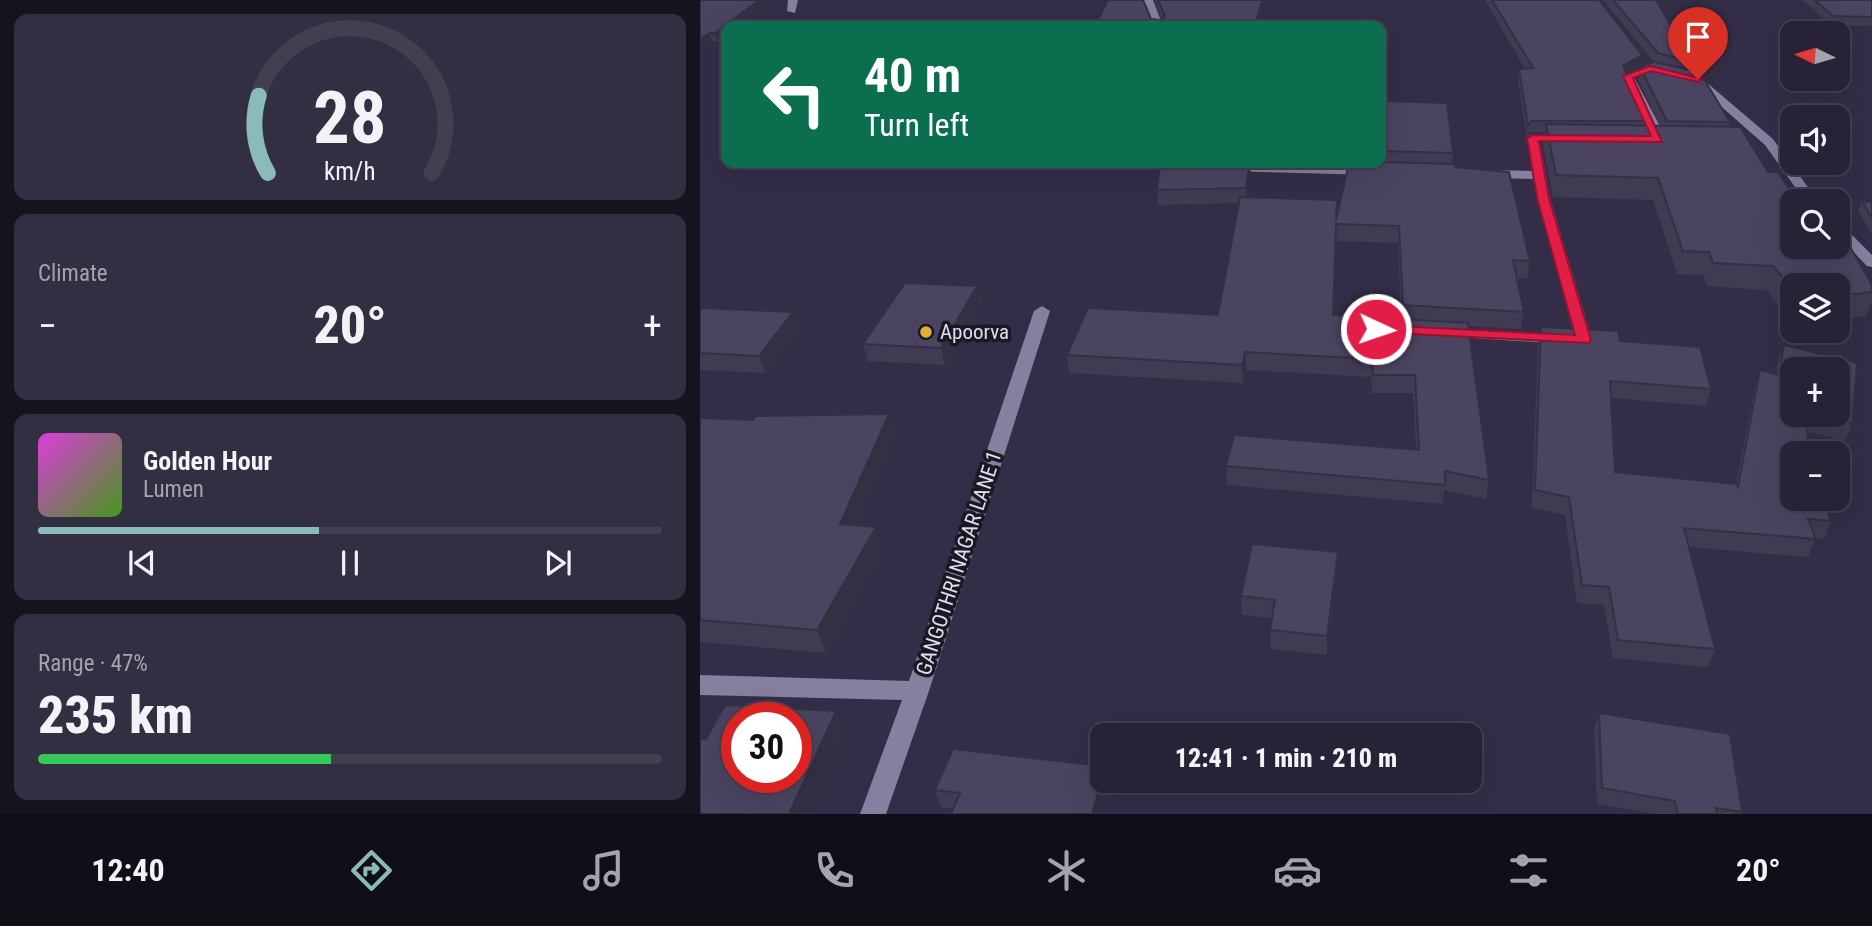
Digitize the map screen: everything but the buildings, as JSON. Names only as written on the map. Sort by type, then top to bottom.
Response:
[{"type":"street","points":[[792,11],[793,0]]},
{"type":"street","points":[[1148,0],[1156,21]]},
{"type":"street","points":[[1635,141],[1665,140],[1628,76],[1652,66]]},
{"type":"street","points":[[1686,76],[1698,79],[1769,142],[1803,189]]},
{"type":"street","points":[[1431,332],[1584,340],[1543,198],[1533,138],[1584,140]]},
{"type":"street","points":[[1741,142],[1769,142]]},
{"type":"street","points":[[1243,168],[1390,172]]},
{"type":"street","points":[[1471,173],[1539,175]]},
{"type":"street","points":[[1850,241],[1872,263]]},
{"type":"street","name":"GANGOTHRI NAGAR LANE 1","points":[[873,814],[917,691],[1041,311]]},
{"type":"street","points":[[700,685],[917,691]]},
{"type":"place","name":"Apoorva","points":[[926,332]]},
{"type":"route","points":[[1376,329],[1584,340],[1543,198],[1533,138],[1647,142],[1658,139],[1657,132],[1628,76],[1650,68],[1698,79]]}]
